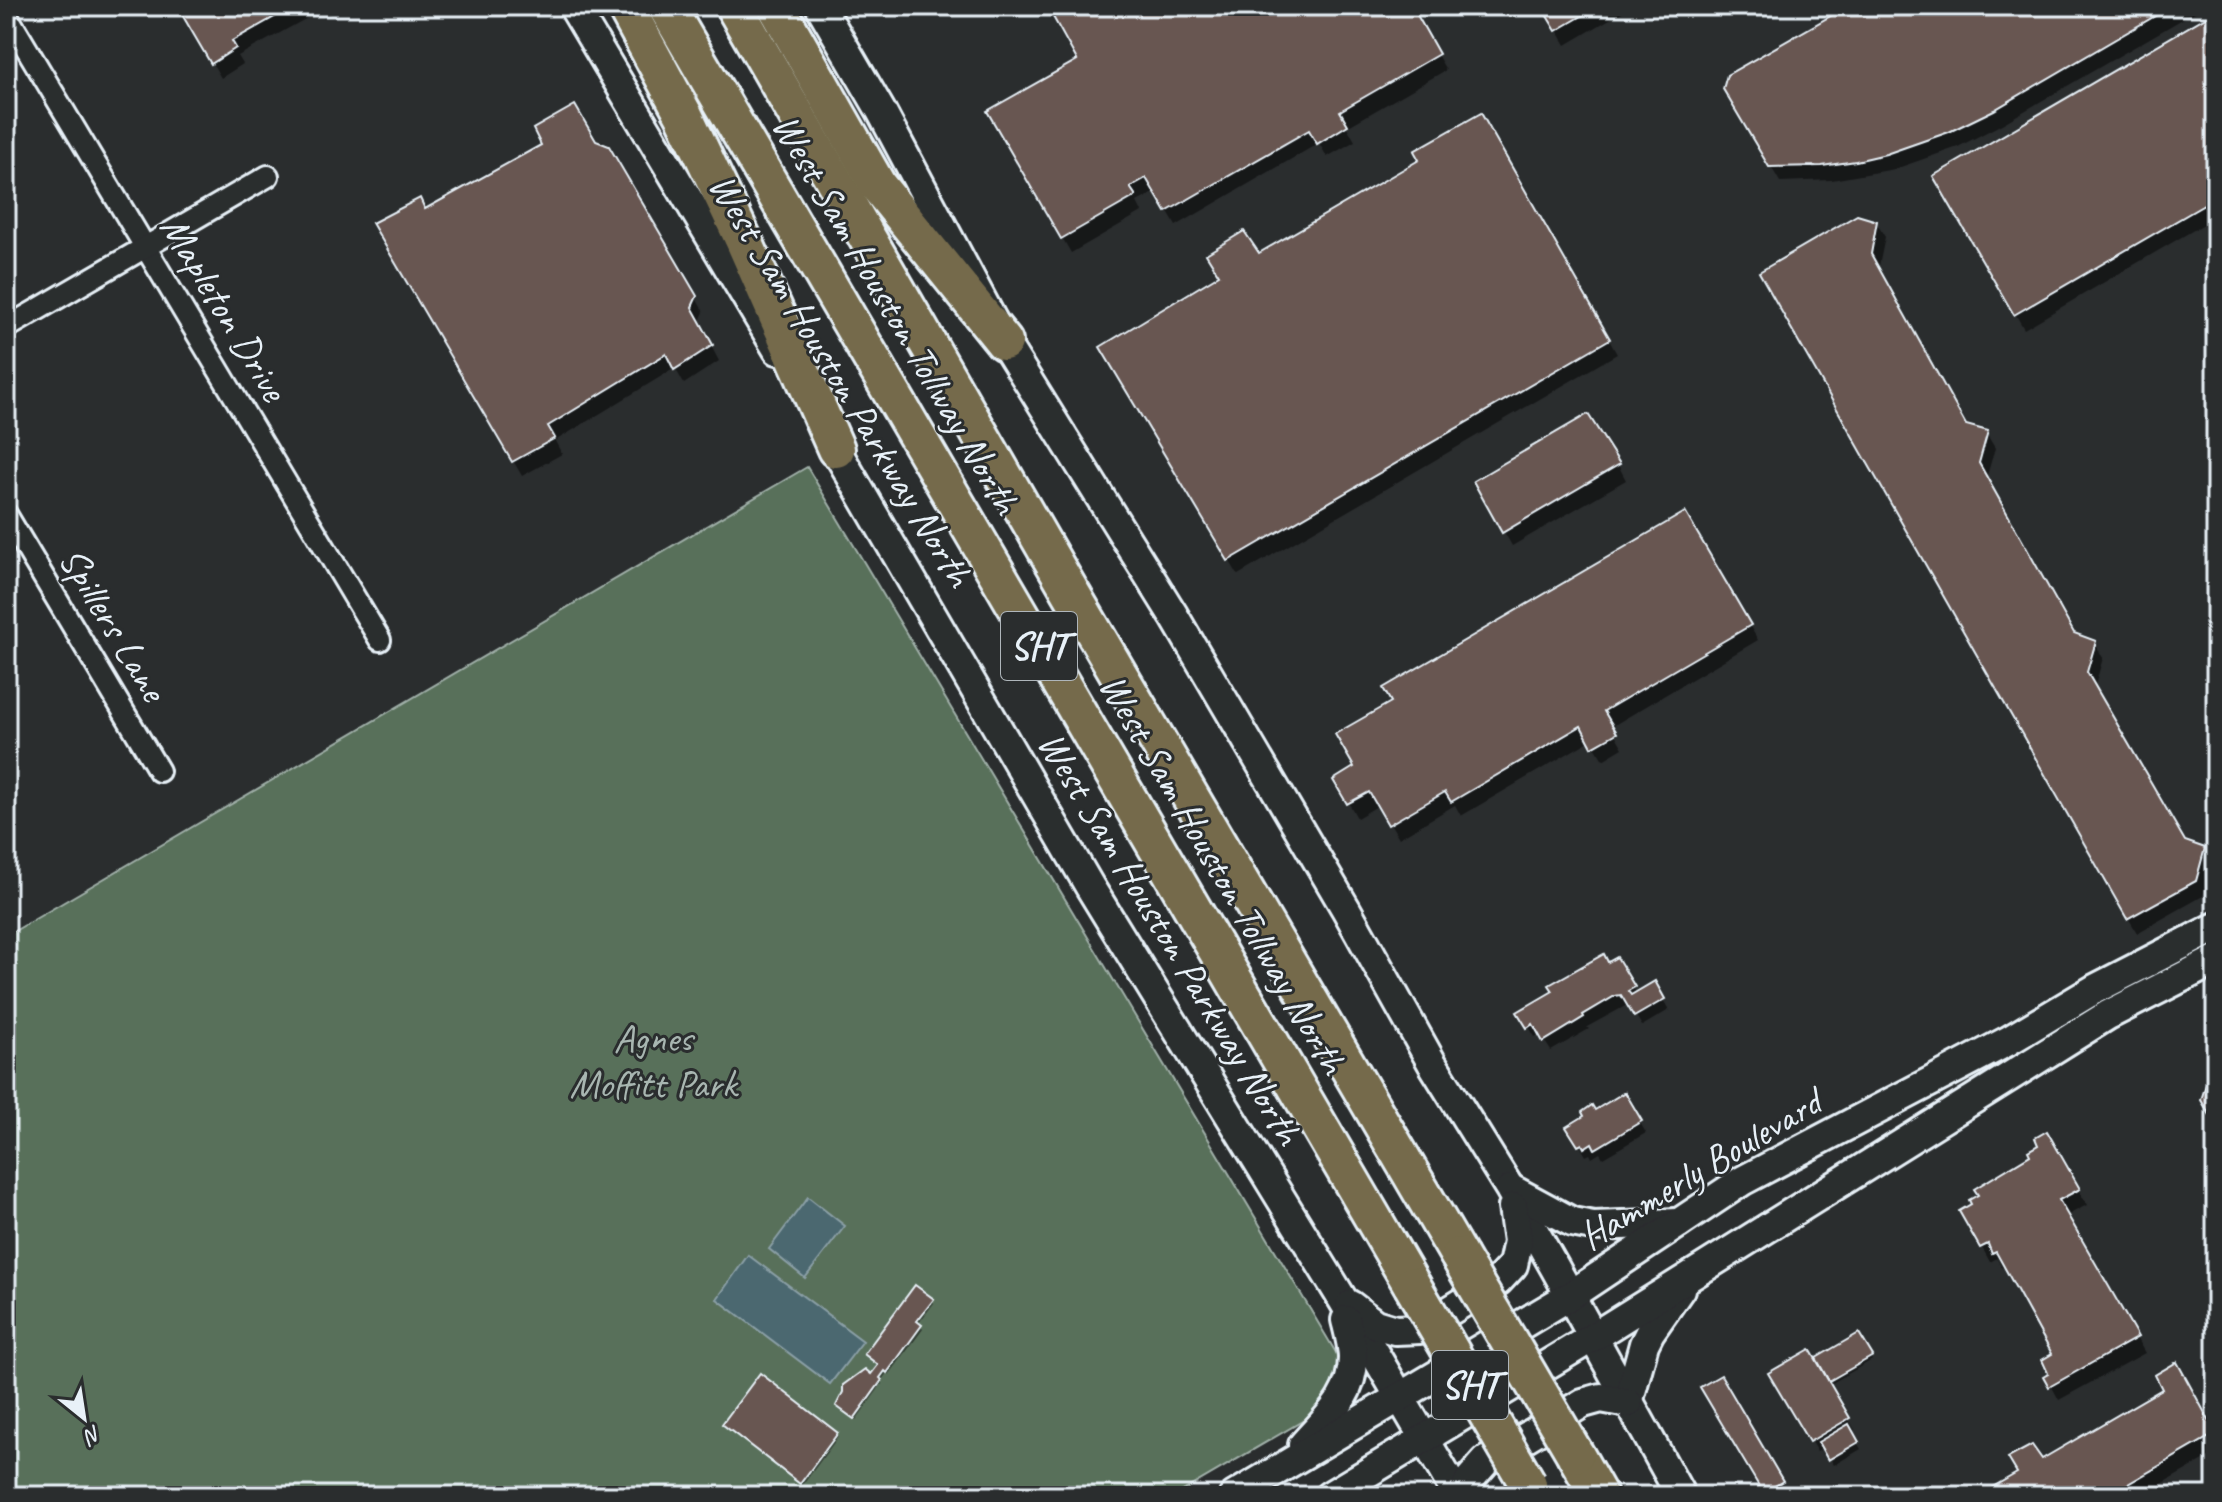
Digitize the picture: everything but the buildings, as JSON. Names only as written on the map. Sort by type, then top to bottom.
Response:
[{"type":"highway","points":[[625,6],[684,115],[730,211],[836,449]]},
{"type":"highway","name":"West Sam Houston Tollway North","points":[[666,6],[1531,1490]]},
{"type":"highway","name":"West Sam Houston Tollway North","points":[[734,6],[1070,591],[1599,1496]]},
{"type":"highway","points":[[776,6],[878,186],[1004,342]]},
{"type":"main road","name":"West Sam Houston Parkway North","points":[[573,6],[836,449],[1090,887],[1460,1496]]},
{"type":"main road","points":[[820,6],[881,111],[1004,342],[1174,616],[1346,909],[1432,1063],[1571,1295],[1681,1496]]},
{"type":"main road","name":"Hammerly Boulevard","points":[[1234,1496],[1571,1295],[1742,1181],[2008,1041],[2095,989],[2216,927]]},
{"type":"main road","name":"Hammerly Boulevard","points":[[1336,1495],[2108,1015],[2216,960]]},
{"type":"main road","points":[[1510,1189],[1572,1222],[1593,1226],[1679,1223]]},
{"type":"main road","points":[[1343,1300],[1375,1324],[1395,1330],[1420,1329],[1498,1281],[1513,1265],[1518,1241],[1510,1189]]},
{"type":"main road","points":[[1628,1403],[1644,1344],[1688,1278]]},
{"type":"main road","points":[[1283,1467],[1340,1404],[1349,1386],[1353,1358],[1343,1300]]},
{"type":"main road","points":[[1460,1496],[1486,1461],[1583,1403],[1601,1398],[1628,1403]]},
{"type":"street","name":"Mapleton Drive","points":[[6,14],[380,640]]},
{"type":"street","points":[[6,328],[268,176]]},
{"type":"street","name":"Spillers Lane","points":[[6,514],[159,771]]},
{"type":"green space","name":"Agnes Moffitt Park","points":[[807,467],[1344,1366],[1328,1406],[1174,1496],[6,1496],[6,936]]},
{"type":"water","points":[[808,1197],[845,1226],[805,1278],[769,1249]]},
{"type":"water","points":[[748,1255],[863,1341],[830,1384],[717,1299]]}]
